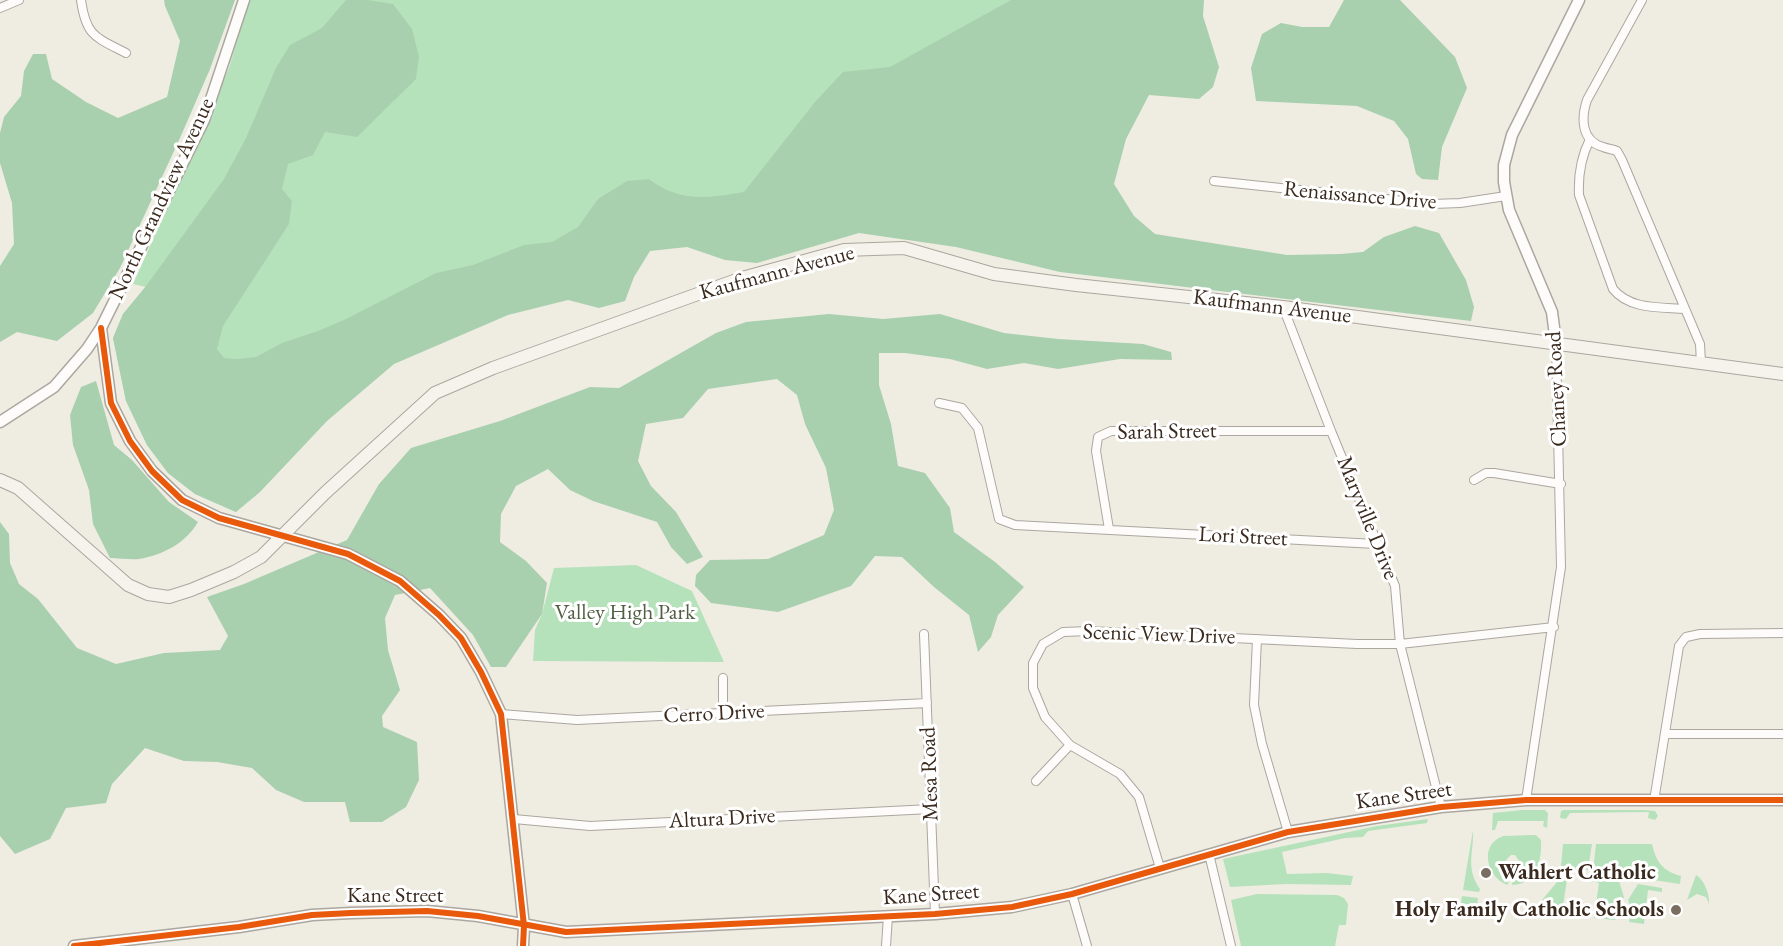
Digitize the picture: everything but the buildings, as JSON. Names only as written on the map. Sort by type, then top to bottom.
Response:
[{"type":"main road","name":"Kaufmann Avenue","points":[[0,480],[18,488],[128,585],[148,594],[169,597],[234,572],[261,557],[435,393],[493,368],[742,278],[844,250],[904,248],[994,274],[1283,307],[1783,374]]},
{"type":"street","points":[[0,8],[19,0]]},
{"type":"street","points":[[81,0],[84,22],[97,38],[126,52]]},
{"type":"street","name":"North Grandview Avenue","points":[[0,422],[54,387],[87,349],[101,328],[204,120],[243,0]]},
{"type":"street","name":"Chaney Road","points":[[1526,800],[1562,567],[1557,343],[1552,312],[1509,210],[1504,165],[1512,135],[1579,0]]},
{"type":"street","points":[[1642,0],[1587,100],[1584,109],[1584,126],[1590,139],[1604,148],[1617,151],[1700,344],[1701,363]]},
{"type":"street","points":[[1590,139],[1583,154],[1578,182],[1579,195],[1613,290],[1620,297],[1634,303],[1685,309]]},
{"type":"street","name":"Renaissance Drive","points":[[1214,182],[1426,204],[1460,203],[1506,196]]},
{"type":"street","name":"Maryville Drive","points":[[1283,307],[1376,544],[1395,586],[1400,644],[1442,807]]},
{"type":"street","name":"North Grandview Avenue","points":[[101,328],[111,403],[130,441],[152,471],[182,500],[219,518],[348,554],[400,581],[440,615],[461,639],[481,672],[501,714],[514,819],[524,926],[523,946]]},
{"type":"street","name":"Lori Street","points":[[939,403],[962,408],[978,428],[999,519],[1015,525],[1376,544]]},
{"type":"street","name":"Sarah Street","points":[[1109,529],[1096,451],[1098,437],[1111,431],[1331,431]]},
{"type":"street","points":[[1474,480],[1486,473],[1494,473],[1561,484]]},
{"type":"street","name":"Scenic View Drive","points":[[1160,868],[1139,797],[1120,774],[1070,745],[1045,717],[1033,688],[1033,663],[1043,644],[1063,632],[1089,631],[1400,644],[1554,627]]},
{"type":"street","points":[[1654,801],[1680,646],[1686,637],[1700,634],[1783,633]]},
{"type":"street","name":"Mesa Road","points":[[924,634],[935,915]]},
{"type":"street","points":[[1257,639],[1254,705],[1262,744],[1288,832]]},
{"type":"street","points":[[723,678],[723,714]]},
{"type":"street","name":"Cerro Drive","points":[[501,714],[577,720],[927,703]]},
{"type":"street","points":[[1666,734],[1783,734]]},
{"type":"street","points":[[1036,781],[1070,745]]},
{"type":"street","name":"Kane Street","points":[[74,946],[100,945],[239,927],[312,915],[428,911],[478,916],[566,932],[935,915],[1012,907],[1072,894],[1288,832],[1442,807],[1526,800],[1783,800]]},
{"type":"street","name":"Altura Drive","points":[[514,819],[590,826],[931,809]]},
{"type":"street","points":[[1209,854],[1231,946]]},
{"type":"street","points":[[1072,894],[1087,946]]},
{"type":"street","points":[[886,946],[888,916]]},
{"type":"green space","points":[[164,0],[235,0],[210,69],[120,268],[93,313],[57,341],[17,332],[0,342],[0,266],[14,244],[12,203],[0,163],[0,133],[4,117],[21,96],[24,71],[33,54],[46,54],[52,79],[86,102],[118,118],[167,97],[180,41]]},
{"type":"green space","points":[[249,0],[1190,0],[1178,57],[568,262],[358,378],[236,512],[195,494],[168,473],[147,445],[126,401],[113,338],[123,314],[146,287],[133,284],[229,68]]},
{"type":"green space","points":[[346,0],[368,0],[393,4],[412,29],[419,57],[416,79],[357,137],[325,132],[313,155],[288,164],[282,189],[292,201],[289,224],[223,326],[217,349],[224,358],[256,357],[282,343],[346,319],[436,273],[473,265],[524,245],[552,242],[578,227],[598,199],[627,181],[649,179],[672,192],[695,197],[744,192],[815,102],[843,72],[890,67],[1011,0],[1204,0],[1203,16],[1219,67],[1213,87],[1199,99],[1149,95],[1126,139],[1114,184],[1134,216],[1155,234],[1287,255],[1363,252],[1384,237],[1415,226],[1439,233],[1466,280],[1474,307],[1471,321],[1060,272],[956,247],[859,233],[757,263],[725,260],[687,247],[650,251],[634,277],[625,301],[599,308],[568,300],[508,315],[394,364],[327,421],[260,492],[236,512],[195,494],[168,473],[147,445],[126,401],[113,338],[123,314],[224,179],[246,138],[276,68],[290,45],[322,28]]},
{"type":"green space","points":[[1344,0],[1400,0],[1455,57],[1467,88],[1442,147],[1438,180],[1422,179],[1416,174],[1408,139],[1394,121],[1357,106],[1256,101],[1251,68],[1262,34],[1281,23],[1302,27],[1329,27]]},
{"type":"green space","points":[[829,314],[883,319],[940,314],[1004,333],[1143,344],[1171,352],[1172,360],[1120,359],[1058,369],[1024,363],[987,369],[950,359],[905,353],[879,353],[879,385],[891,424],[898,466],[925,473],[950,508],[954,532],[1024,587],[998,615],[991,637],[978,652],[969,615],[902,557],[875,556],[851,586],[778,612],[711,603],[695,586],[696,575],[710,560],[768,559],[824,535],[834,510],[826,468],[805,424],[797,395],[777,379],[708,389],[683,418],[646,424],[638,461],[651,486],[676,512],[703,557],[687,564],[671,547],[657,522],[593,501],[570,490],[548,469],[516,486],[501,514],[500,542],[526,561],[547,583],[542,614],[506,667],[491,667],[473,635],[430,588],[395,595],[385,618],[388,650],[400,690],[382,716],[383,727],[417,742],[419,780],[406,807],[382,822],[350,822],[345,802],[304,802],[276,790],[252,768],[217,762],[184,761],[145,748],[112,784],[106,803],[66,808],[50,839],[15,854],[0,836],[0,522],[9,534],[10,563],[19,584],[38,599],[77,648],[116,664],[164,653],[220,650],[228,636],[207,597],[244,584],[347,540],[379,484],[411,448],[500,421],[590,387],[619,388],[716,333],[746,322]]},
{"type":"green space","points":[[96,381],[114,445],[132,460],[169,502],[198,522],[180,542],[157,554],[139,559],[110,558],[93,524],[89,490],[73,445],[70,415],[81,387]]},
{"type":"green space","name":"Valley High Park","points":[[636,565],[692,591],[724,662],[533,661],[535,630],[542,614],[554,568]]},
{"type":"green space","points":[[1545,810],[1548,813],[1547,828],[1543,826],[1544,821],[1498,821],[1495,830],[1492,830],[1493,813]]},
{"type":"green space","points":[[1644,810],[1655,811],[1658,816],[1655,820],[1648,818],[1649,812],[1570,813],[1566,819],[1560,818],[1561,811]]},
{"type":"green space","points":[[1428,819],[1427,823],[1368,831],[1363,837],[1345,838],[1282,852],[1287,874],[1326,873],[1353,876],[1351,885],[1287,884],[1230,887],[1223,859],[1377,826]]},
{"type":"green space","points":[[1473,830],[1471,867],[1480,889],[1479,892],[1463,890]]},
{"type":"green space","points":[[1536,835],[1541,840],[1540,856],[1532,876],[1520,884],[1512,885],[1515,868],[1520,862],[1515,855],[1511,855],[1506,860],[1510,868],[1508,885],[1495,876],[1488,861],[1488,854],[1495,840],[1503,836]]},
{"type":"green space","points":[[1563,844],[1592,844],[1588,870],[1561,866]]},
{"type":"green space","points":[[1596,844],[1652,844],[1661,865],[1681,876],[1680,884],[1593,871]]},
{"type":"green space","points":[[1560,873],[1571,874],[1570,879],[1567,879],[1562,913],[1554,912],[1553,908],[1542,900],[1557,882]]},
{"type":"green space","points":[[1696,875],[1706,888],[1709,904],[1706,897],[1697,894],[1687,900]]},
{"type":"green space","points":[[1591,877],[1619,881],[1624,897],[1615,920],[1594,918],[1599,883],[1591,881]]},
{"type":"green space","points":[[1638,884],[1662,888],[1662,892],[1648,890],[1644,924],[1629,922],[1631,909],[1628,900]]},
{"type":"green space","points":[[1257,894],[1337,895],[1344,898],[1348,904],[1346,925],[1339,925],[1335,946],[1241,946],[1231,900]]},
{"type":"green space","points":[[1462,896],[1478,898],[1476,912],[1460,910]]},
{"type":"cycle path","points":[[101,328],[111,403],[130,441],[152,471],[182,500],[219,518],[348,554],[400,581],[461,638],[481,672],[501,714],[524,926],[523,946]]},
{"type":"cycle path","points":[[74,946],[239,927],[312,915],[351,913],[427,911],[478,916],[566,932],[935,914],[1012,907],[1072,894],[1288,832],[1441,807],[1526,800],[1783,800]]},
{"type":"place","name":"Wahlert Catholic","points":[[1486,873]]},
{"type":"place","name":"Holy Family Catholic Schools","points":[[1676,910]]}]
